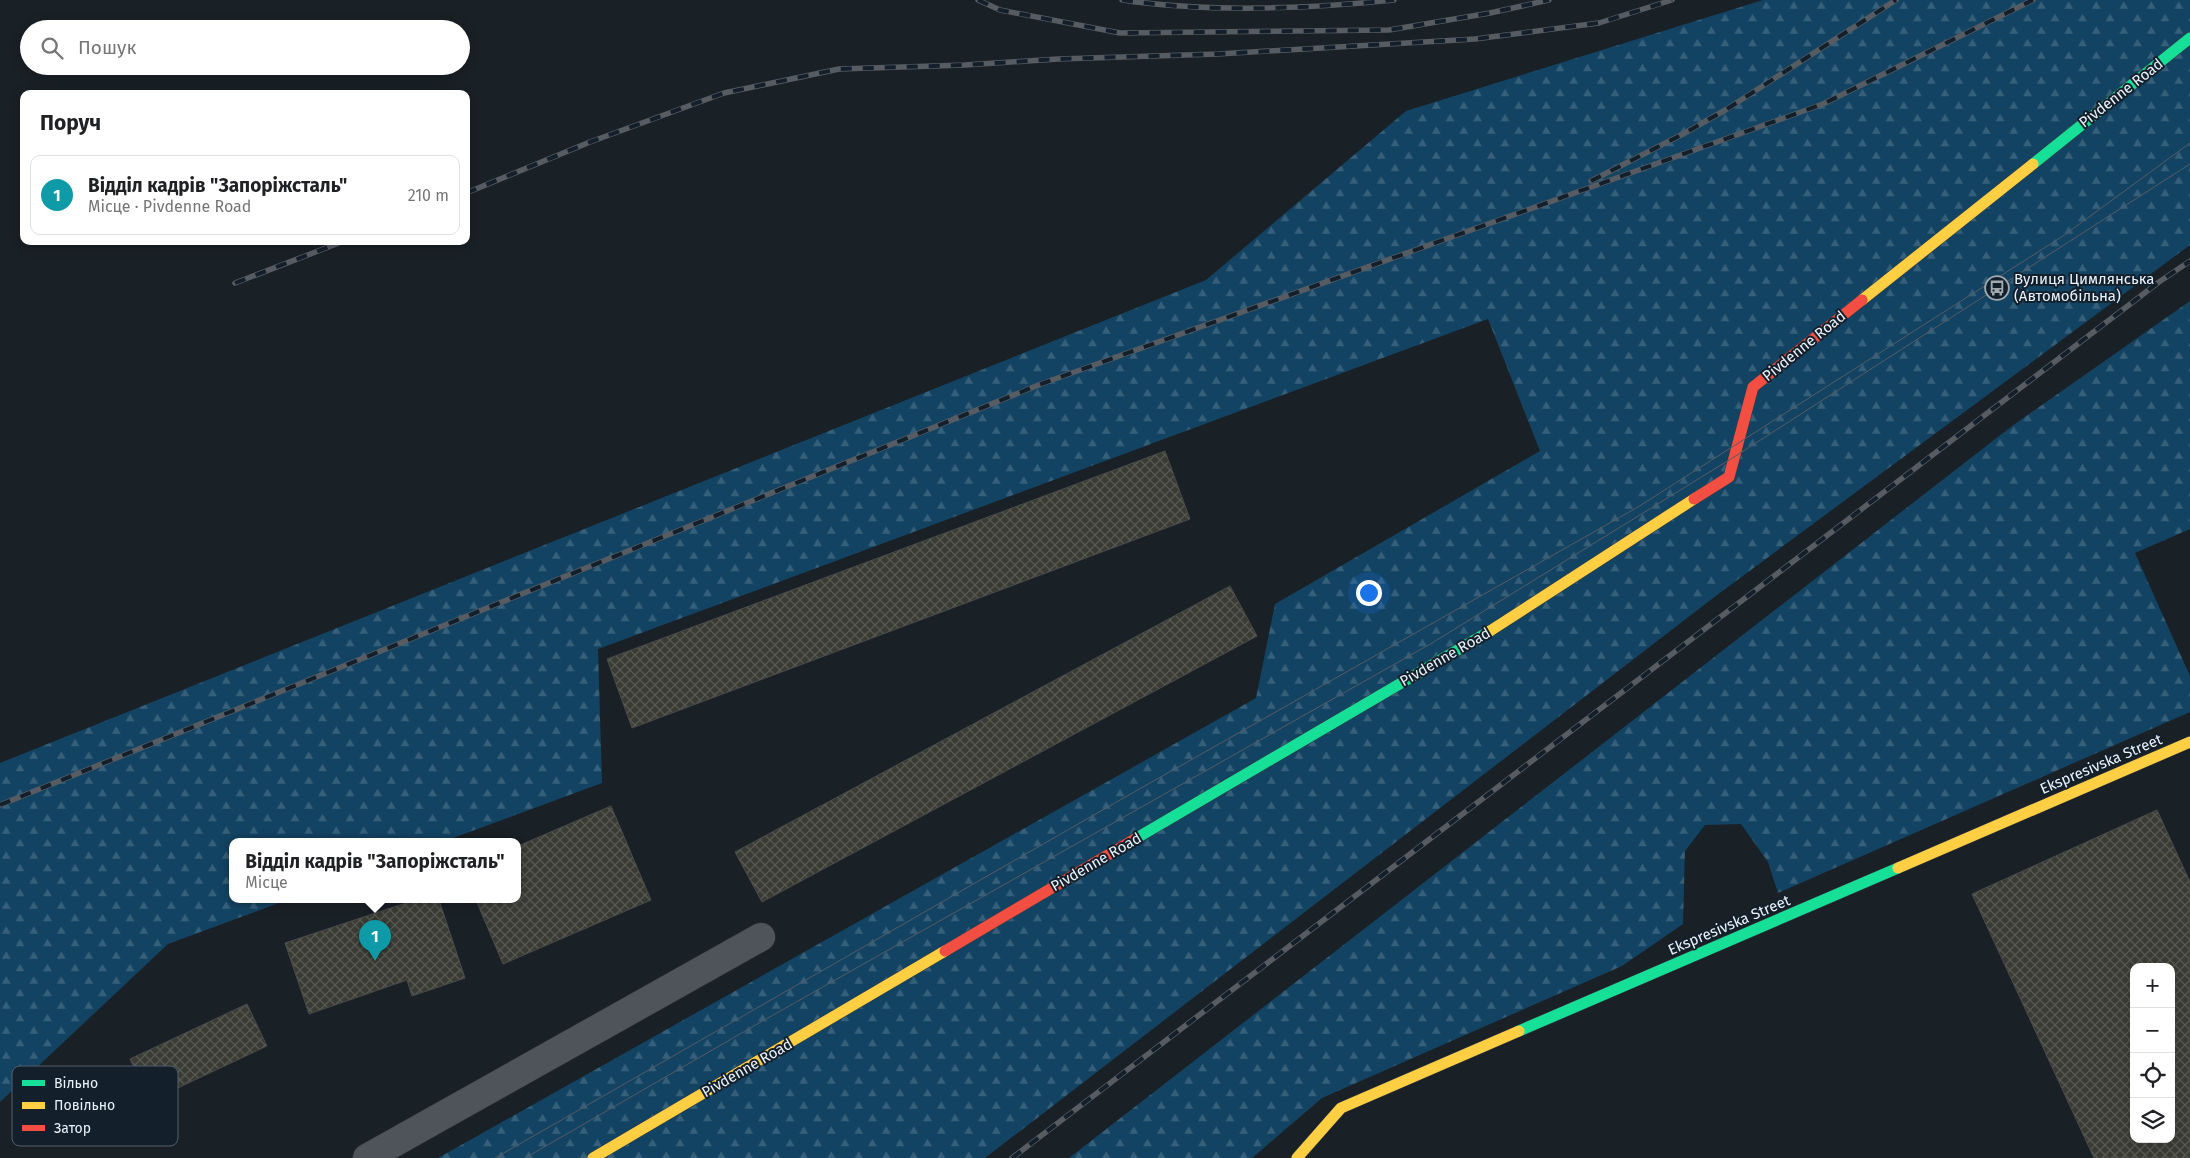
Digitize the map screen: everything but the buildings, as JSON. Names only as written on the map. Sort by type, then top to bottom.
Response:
[{"type":"street","name":"Pivdenne Road","points":[[593,1158],[1500,625],[1729,477],[1753,387],[2190,38]]},
{"type":"street","name":"Ekspresivska Street","points":[[1297,1158],[1341,1108],[2190,742]]},
{"type":"street","points":[[367,1158],[761,937]]},
{"type":"green space","points":[[1763,0],[2190,0],[2190,245],[1717,595],[985,1158],[438,1158],[1256,698],[1275,604],[1540,451],[1488,319],[598,649],[602,783],[453,838],[229,838],[229,903],[279,903],[168,944],[38,1066],[12,1066],[12,1091],[0,1102],[0,763],[1206,280],[1406,111]]},
{"type":"green space","points":[[2190,301],[2190,529],[2135,553],[2190,676],[2190,712],[1778,893],[1768,862],[1741,824],[1705,825],[1685,851],[1683,924],[1622,966],[1322,1098],[1252,1158],[1069,1158],[2012,426]]},
{"type":"tram line","points":[[495,1158],[1120,800],[1638,507],[2063,236],[2190,143]]},
{"type":"tram line","points":[[525,1158],[766,1019],[1432,643],[1734,457],[2190,164]]},
{"type":"railway","points":[[978,0],[1000,10],[1120,33],[1389,30],[1490,13],[1549,0]]},
{"type":"railway","points":[[1122,0],[1190,7],[1224,8],[1326,6],[1394,0]]},
{"type":"railway","points":[[470,191],[590,142],[724,93],[839,69],[1218,54],[1475,39],[1599,23],[1672,0]]},
{"type":"railway","points":[[1591,181],[1683,134],[1727,109],[1896,0]]},
{"type":"railway","points":[[0,805],[1041,384],[1823,104],[2033,0]]},
{"type":"railway","points":[[235,283],[334,245]]},
{"type":"railway","points":[[1012,1158],[2159,282],[2190,261]]},
{"type":"traffic: fast","points":[[2033,164],[2190,38]]},
{"type":"traffic: fast","points":[[1135,839],[1490,631]]},
{"type":"traffic: fast","points":[[1519,1031],[1898,868]]},
{"type":"traffic: slow","points":[[1862,300],[2033,164]]},
{"type":"traffic: slow","points":[[1490,631],[1694,499]]},
{"type":"traffic: slow","points":[[1898,868],[2190,742]]},
{"type":"traffic: slow","points":[[593,1158],[945,951]]},
{"type":"traffic: slow","points":[[1297,1158],[1341,1108],[1519,1031]]},
{"type":"traffic: jam","points":[[1694,499],[1729,477],[1753,387],[1862,300]]},
{"type":"traffic: jam","points":[[945,951],[1135,839]]},
{"type":"place","name":"Вулиця Цимлянська (Автомобільна)","points":[[1997,288]]},
{"type":"place","name":"Відділ кадрів \"Запоріжсталь\"","points":[[375,961]]}]
